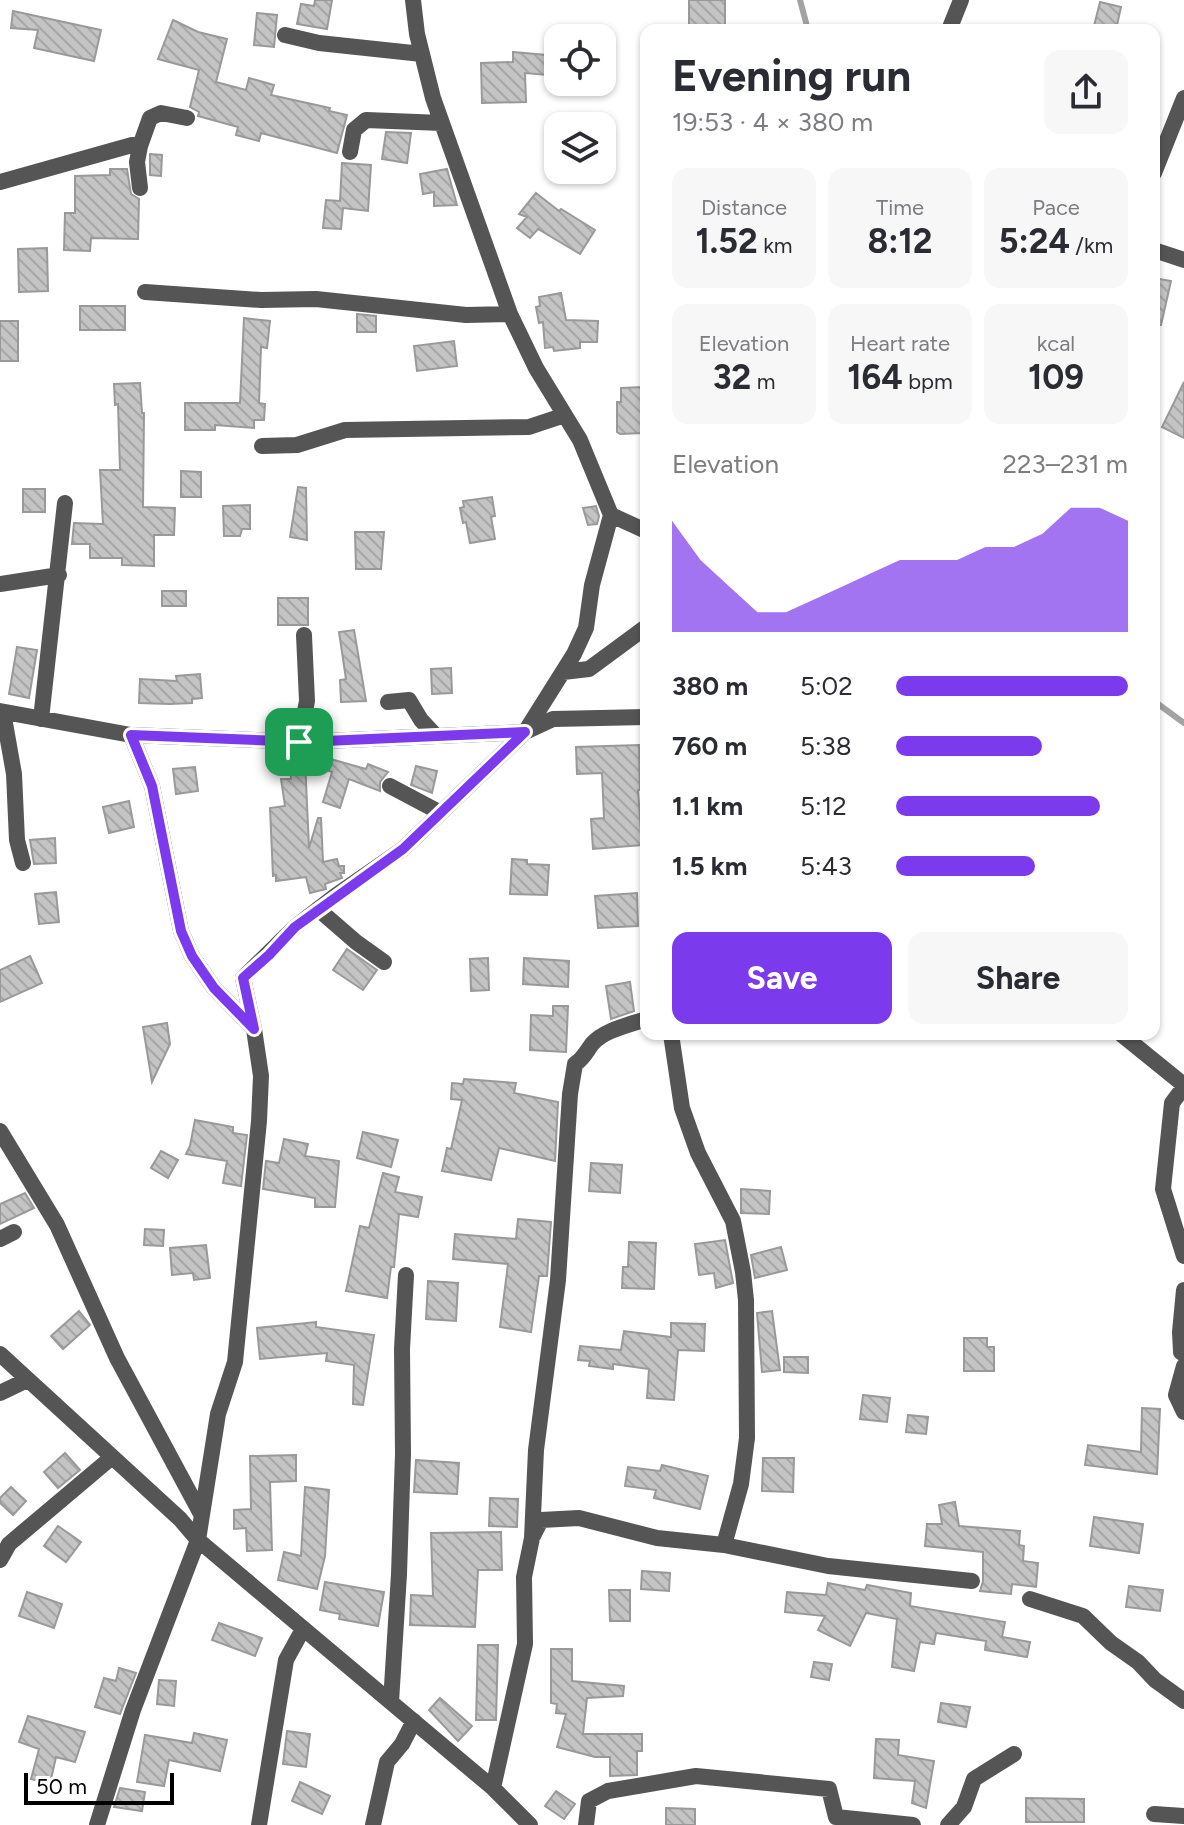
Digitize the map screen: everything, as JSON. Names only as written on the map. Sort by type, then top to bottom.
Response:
[{"type":"street","points":[[97,1825],[133,1710],[198,1540],[218,1414],[230,1381],[239,1339],[261,1076],[243,978],[295,927],[403,849],[525,732],[563,672],[586,628],[592,585],[611,515],[580,440],[536,368],[510,314],[442,123],[422,54],[413,0]]},
{"type":"street","points":[[951,24],[961,0]]},
{"type":"street","points":[[285,35],[319,43],[422,54]]},
{"type":"street","points":[[1160,158],[1184,98]]},
{"type":"street","points":[[140,188],[137,162],[150,118],[161,113],[187,118]]},
{"type":"street","points":[[350,152],[354,130],[366,120],[442,123]]},
{"type":"street","points":[[0,182],[132,145],[140,146]]},
{"type":"street","points":[[1160,252],[1184,260]]},
{"type":"street","points":[[145,292],[261,300],[316,299],[466,315],[510,314]]},
{"type":"street","points":[[262,446],[297,445],[345,430],[529,427],[565,415]]},
{"type":"street","points":[[41,719],[65,503]]},
{"type":"street","points":[[611,515],[640,528]]},
{"type":"street","points":[[0,584],[59,575]]},
{"type":"street","points":[[563,672],[589,669],[640,631]]},
{"type":"street","points":[[299,742],[307,701],[304,635]]},
{"type":"street","points":[[388,702],[409,700],[421,720],[436,736]]},
{"type":"street","points":[[23,863],[17,840],[14,774],[2,712],[131,735],[299,742],[525,732],[553,719],[640,717]]},
{"type":"street","points":[[131,735],[152,786],[181,931],[192,956],[214,988],[254,1029]]},
{"type":"street","points":[[390,786],[439,812]]},
{"type":"street","points":[[318,909],[384,962]]},
{"type":"street","points":[[493,1788],[525,1644],[524,1577],[532,1538],[536,1450],[558,1280],[570,1094],[575,1064],[586,1056],[592,1044],[607,1034],[640,1021]]},
{"type":"street","points":[[672,1040],[682,1108],[698,1153],[733,1221],[746,1300],[747,1438],[741,1484],[724,1545]]},
{"type":"street","points":[[1128,1040],[1184,1086],[1172,1103],[1163,1189],[1184,1256]]},
{"type":"street","points":[[0,1131],[57,1225],[117,1358],[201,1514]]},
{"type":"street","points":[[391,1702],[400,1544],[406,1275]]},
{"type":"street","points":[[1184,1290],[1180,1332],[1181,1352],[1184,1354]]},
{"type":"street","points":[[0,1354],[180,1519],[198,1540],[493,1788],[530,1825]]},
{"type":"street","points":[[1184,1366],[1176,1395],[1184,1412]]},
{"type":"street","points":[[0,1393],[27,1380]]},
{"type":"street","points":[[0,1560],[9,1544],[111,1458]]},
{"type":"street","points":[[532,1538],[541,1520],[579,1518],[657,1538],[724,1545],[828,1566],[972,1581]]},
{"type":"street","points":[[1030,1599],[1083,1616],[1111,1643],[1184,1701]]},
{"type":"street","points":[[259,1825],[286,1660],[303,1629]]},
{"type":"street","points":[[373,1825],[387,1762],[402,1744],[414,1721]]},
{"type":"street","points":[[948,1825],[964,1807],[974,1779],[1014,1754]]},
{"type":"street","points":[[586,1825],[589,1801],[608,1791],[696,1776],[829,1789],[836,1817],[913,1825]]},
{"type":"street","points":[[1154,1814],[1184,1816]]},
{"type":"building","points":[[315,0],[332,0],[327,29],[297,24],[301,4],[314,6]]},
{"type":"building","points":[[689,0],[725,0],[725,24],[689,24]]},
{"type":"building","points":[[1100,2],[1121,7],[1117,24],[1094,24]]},
{"type":"building","points":[[13,11],[101,30],[94,61],[34,48],[38,30],[11,28]]},
{"type":"building","points":[[257,13],[277,15],[274,47],[254,45]]},
{"type":"building","points":[[173,20],[198,32],[227,39],[216,82],[246,90],[249,78],[274,85],[271,95],[330,108],[329,111],[347,115],[337,153],[261,133],[259,141],[236,135],[238,127],[198,116],[199,112],[190,107],[199,70],[158,59]]},
{"type":"building","points":[[513,52],[544,55],[544,75],[525,73],[526,102],[482,103],[481,63],[513,62]]},
{"type":"building","points":[[386,132],[411,133],[407,163],[382,159]]},
{"type":"building","points":[[150,154],[162,155],[161,176],[150,175]]},
{"type":"building","points":[[342,163],[371,165],[368,211],[343,208],[341,229],[323,228],[326,200],[340,201]]},
{"type":"building","points":[[110,169],[127,169],[131,194],[139,199],[138,239],[91,238],[90,251],[64,250],[65,213],[75,213],[75,176],[110,175]]},
{"type":"building","points":[[447,169],[457,205],[434,206],[434,192],[423,194],[420,174]]},
{"type":"building","points":[[536,193],[559,211],[561,209],[595,230],[580,254],[538,229],[530,238],[517,228],[527,217],[519,214]]},
{"type":"building","points":[[47,248],[48,291],[19,292],[18,249]]},
{"type":"building","points":[[1160,279],[1171,281],[1160,325]]},
{"type":"building","points":[[561,293],[566,320],[598,321],[597,342],[580,342],[580,348],[554,351],[553,347],[545,348],[543,322],[539,323],[536,307],[540,306],[539,297]]},
{"type":"building","points":[[80,306],[125,306],[125,330],[80,330]]},
{"type":"building","points":[[357,314],[376,316],[376,332],[357,332]]},
{"type":"building","points":[[244,318],[270,321],[267,348],[261,347],[259,403],[265,404],[264,420],[254,420],[254,428],[215,425],[215,430],[185,430],[185,403],[240,403]]},
{"type":"building","points":[[0,321],[18,321],[18,361],[0,361]]},
{"type":"building","points":[[454,341],[457,366],[417,371],[414,346]]},
{"type":"building","points":[[1184,382],[1184,438],[1162,427]]},
{"type":"building","points":[[140,383],[144,413],[143,507],[175,508],[174,535],[154,535],[154,566],[122,565],[122,558],[90,558],[90,544],[72,544],[74,523],[103,524],[100,470],[120,470],[118,404],[115,405],[114,384]]},
{"type":"building","points":[[640,387],[640,433],[617,432],[617,402],[621,402],[621,388]]},
{"type":"building","points":[[181,471],[201,472],[201,497],[181,497]]},
{"type":"building","points":[[298,487],[306,488],[307,540],[290,537]]},
{"type":"building","points":[[23,489],[45,489],[45,512],[23,512]]},
{"type":"building","points":[[492,497],[495,516],[491,517],[495,539],[470,543],[460,508],[464,507],[463,501]]},
{"type":"building","points":[[250,505],[250,529],[242,529],[240,536],[224,536],[223,506]]},
{"type":"building","points":[[596,506],[599,516],[597,524],[588,525],[583,508]]},
{"type":"building","points":[[355,532],[384,532],[381,569],[356,569]]},
{"type":"building","points":[[162,591],[186,591],[186,606],[162,606]]},
{"type":"building","points":[[278,598],[308,598],[308,625],[278,625]]},
{"type":"building","points":[[354,630],[366,701],[341,702],[340,680],[346,679],[339,632]]},
{"type":"building","points":[[17,647],[37,650],[29,698],[9,694]]},
{"type":"building","points":[[451,668],[452,693],[432,694],[431,669]]},
{"type":"building","points":[[200,674],[202,698],[192,699],[192,703],[139,703],[140,679],[177,681],[176,676]]},
{"type":"building","points":[[639,745],[640,845],[593,849],[591,819],[604,818],[602,773],[577,774],[576,747]]},
{"type":"building","points":[[327,758],[366,769],[368,764],[388,772],[380,782],[380,791],[349,779],[340,808],[323,802],[332,772],[323,769]]},
{"type":"building","points":[[305,760],[309,848],[318,818],[321,818],[323,862],[337,859],[339,866],[344,866],[344,873],[340,873],[342,878],[325,884],[326,889],[310,893],[306,877],[276,881],[276,875],[273,876],[270,808],[285,806],[281,779],[291,779],[290,761]]},
{"type":"building","points":[[416,766],[437,771],[432,793],[411,785]]},
{"type":"building","points":[[195,767],[198,791],[176,794],[173,769]]},
{"type":"building","points":[[129,801],[134,827],[109,833],[103,807]]},
{"type":"building","points":[[55,838],[56,863],[34,864],[30,840]]},
{"type":"building","points":[[512,859],[527,860],[527,864],[549,865],[547,895],[510,894]]},
{"type":"building","points":[[56,892],[59,922],[39,924],[35,894]]},
{"type":"building","points":[[637,893],[638,926],[598,928],[595,896]]},
{"type":"building","points":[[347,949],[377,970],[363,990],[333,970]]},
{"type":"building","points":[[30,956],[42,983],[0,1002],[0,970]]},
{"type":"building","points":[[488,958],[489,990],[471,991],[470,959]]},
{"type":"building","points":[[524,958],[569,961],[568,987],[523,984]]},
{"type":"building","points":[[630,982],[634,1011],[611,1019],[606,986]]},
{"type":"building","points":[[553,1006],[568,1006],[566,1052],[530,1050],[531,1015],[553,1016]]},
{"type":"building","points":[[167,1023],[170,1044],[152,1082],[143,1027]]},
{"type":"building","points":[[464,1079],[516,1083],[514,1093],[558,1102],[555,1161],[499,1148],[491,1180],[442,1171],[447,1148],[451,1149],[462,1100],[451,1099],[452,1083],[463,1084]]},
{"type":"building","points":[[195,1120],[233,1127],[233,1133],[247,1135],[241,1186],[223,1183],[227,1161],[186,1154]]},
{"type":"building","points":[[363,1132],[398,1140],[391,1167],[357,1158]]},
{"type":"building","points":[[284,1139],[308,1144],[305,1156],[339,1161],[335,1207],[315,1207],[315,1198],[263,1189],[266,1161],[279,1163]]},
{"type":"building","points":[[161,1151],[178,1160],[168,1178],[151,1168]]},
{"type":"building","points":[[591,1163],[622,1165],[620,1193],[589,1191]]},
{"type":"building","points":[[383,1173],[399,1177],[395,1192],[422,1197],[418,1217],[399,1214],[394,1267],[391,1267],[387,1298],[346,1291],[360,1226],[369,1228]]},
{"type":"building","points":[[741,1189],[770,1191],[769,1214],[741,1213]]},
{"type":"building","points":[[25,1193],[34,1208],[0,1224],[0,1204]]},
{"type":"building","points":[[518,1219],[551,1222],[547,1276],[539,1276],[531,1332],[500,1327],[508,1264],[453,1259],[455,1234],[516,1239]]},
{"type":"building","points":[[145,1229],[164,1230],[163,1246],[144,1245]]},
{"type":"building","points":[[725,1240],[733,1283],[716,1288],[714,1273],[699,1275],[695,1244]]},
{"type":"building","points":[[629,1242],[656,1243],[654,1289],[622,1288],[623,1267],[628,1267]]},
{"type":"building","points":[[206,1245],[210,1278],[194,1280],[193,1273],[172,1275],[170,1248]]},
{"type":"building","points":[[781,1247],[787,1270],[755,1278],[751,1255]]},
{"type":"building","points":[[428,1281],[458,1283],[456,1321],[426,1319]]},
{"type":"building","points":[[79,1311],[90,1325],[63,1349],[51,1336]]},
{"type":"building","points":[[772,1311],[780,1370],[762,1372],[757,1313]]},
{"type":"building","points":[[316,1322],[316,1327],[374,1335],[363,1405],[353,1404],[354,1365],[326,1361],[327,1353],[260,1359],[257,1328]]},
{"type":"building","points":[[671,1323],[705,1324],[704,1351],[678,1350],[674,1400],[647,1398],[649,1369],[613,1364],[613,1369],[589,1366],[590,1361],[578,1360],[580,1346],[621,1350],[624,1331],[671,1337]]},
{"type":"building","points":[[964,1338],[987,1338],[987,1347],[994,1347],[994,1371],[964,1371]]},
{"type":"building","points":[[784,1357],[808,1357],[808,1373],[784,1372]]},
{"type":"building","points":[[863,1395],[890,1398],[887,1422],[860,1419]]},
{"type":"building","points":[[1142,1408],[1160,1409],[1157,1474],[1085,1465],[1088,1445],[1141,1452]]},
{"type":"building","points":[[908,1415],[928,1417],[926,1434],[906,1432]]},
{"type":"building","points":[[65,1453],[80,1470],[58,1488],[44,1472]]},
{"type":"building","points":[[296,1455],[296,1481],[270,1482],[272,1550],[247,1551],[246,1528],[234,1529],[234,1510],[251,1509],[250,1456]]},
{"type":"building","points":[[763,1458],[794,1458],[793,1492],[762,1491]]},
{"type":"building","points":[[416,1460],[459,1463],[457,1494],[414,1492]]},
{"type":"building","points":[[662,1465],[708,1476],[700,1509],[654,1498],[656,1490],[625,1486],[628,1467],[660,1471]]},
{"type":"building","points":[[11,1487],[26,1501],[13,1515],[0,1503],[0,1498]]},
{"type":"building","points":[[305,1487],[329,1490],[325,1556],[317,1589],[278,1580],[284,1552],[301,1556]]},
{"type":"building","points":[[490,1498],[518,1499],[517,1527],[489,1526]]},
{"type":"building","points":[[955,1502],[959,1526],[1020,1531],[1019,1545],[1024,1546],[1023,1561],[1038,1563],[1036,1587],[1012,1584],[1011,1594],[980,1591],[983,1552],[925,1546],[927,1524],[942,1524],[939,1505]]},
{"type":"building","points":[[1094,1517],[1143,1524],[1139,1553],[1090,1546]]},
{"type":"building","points":[[58,1526],[81,1542],[66,1562],[44,1546]]},
{"type":"building","points":[[501,1532],[502,1570],[478,1570],[475,1627],[410,1625],[411,1595],[433,1596],[431,1533]]},
{"type":"building","points":[[642,1571],[670,1573],[669,1591],[641,1589]]},
{"type":"building","points":[[325,1582],[384,1592],[378,1626],[339,1619],[340,1614],[320,1610]]},
{"type":"building","points":[[828,1583],[865,1590],[867,1585],[911,1593],[910,1606],[1005,1622],[1002,1637],[1030,1642],[1027,1657],[985,1650],[986,1641],[936,1633],[934,1644],[920,1642],[914,1671],[892,1667],[897,1619],[866,1613],[850,1646],[818,1630],[825,1616],[785,1612],[787,1592],[826,1595]]},
{"type":"building","points":[[1129,1586],[1163,1590],[1160,1611],[1126,1607]]},
{"type":"building","points":[[609,1590],[630,1590],[630,1621],[610,1621]]},
{"type":"building","points":[[27,1592],[62,1604],[54,1628],[19,1616]]},
{"type":"building","points":[[219,1623],[262,1638],[255,1656],[212,1640]]},
{"type":"building","points":[[478,1645],[498,1645],[496,1720],[476,1720]]},
{"type":"building","points":[[551,1649],[572,1649],[572,1681],[624,1686],[623,1696],[587,1698],[583,1734],[642,1734],[642,1751],[637,1751],[637,1775],[610,1776],[610,1757],[595,1757],[557,1747],[566,1714],[556,1713],[557,1704],[551,1703]]},
{"type":"building","points":[[814,1662],[832,1664],[829,1680],[811,1677]]},
{"type":"building","points":[[119,1668],[136,1673],[120,1714],[95,1707],[104,1678],[116,1681]]},
{"type":"building","points":[[159,1680],[176,1681],[174,1706],[157,1704]]},
{"type":"building","points":[[440,1698],[472,1726],[458,1741],[429,1710]]},
{"type":"building","points":[[941,1703],[970,1707],[966,1727],[938,1722]]},
{"type":"building","points":[[28,1716],[85,1732],[75,1762],[56,1757],[50,1784],[31,1779],[39,1749],[19,1742]]},
{"type":"building","points":[[287,1731],[310,1734],[306,1767],[283,1764]]},
{"type":"building","points":[[194,1733],[227,1740],[220,1771],[169,1760],[164,1786],[137,1782],[145,1735],[192,1743]]},
{"type":"building","points":[[876,1739],[899,1740],[898,1755],[934,1761],[926,1808],[912,1803],[915,1781],[874,1778]]},
{"type":"building","points":[[300,1782],[330,1796],[322,1814],[292,1801]]},
{"type":"building","points":[[120,1788],[145,1792],[142,1811],[114,1807]]},
{"type":"building","points":[[556,1791],[575,1804],[564,1819],[545,1806]]},
{"type":"building","points":[[1026,1798],[1084,1799],[1084,1822],[1026,1822]]},
{"type":"building","points":[[666,1808],[695,1809],[695,1825],[666,1825]]},
{"type":"waterway","points":[[800,0],[806,24]]},
{"type":"waterway","points":[[1160,705],[1184,723]]},
{"type":"route","points":[[525,732],[403,849],[295,927],[243,978],[254,1029],[214,988],[192,956],[181,931],[152,786],[131,735],[299,742],[525,732]]}]
